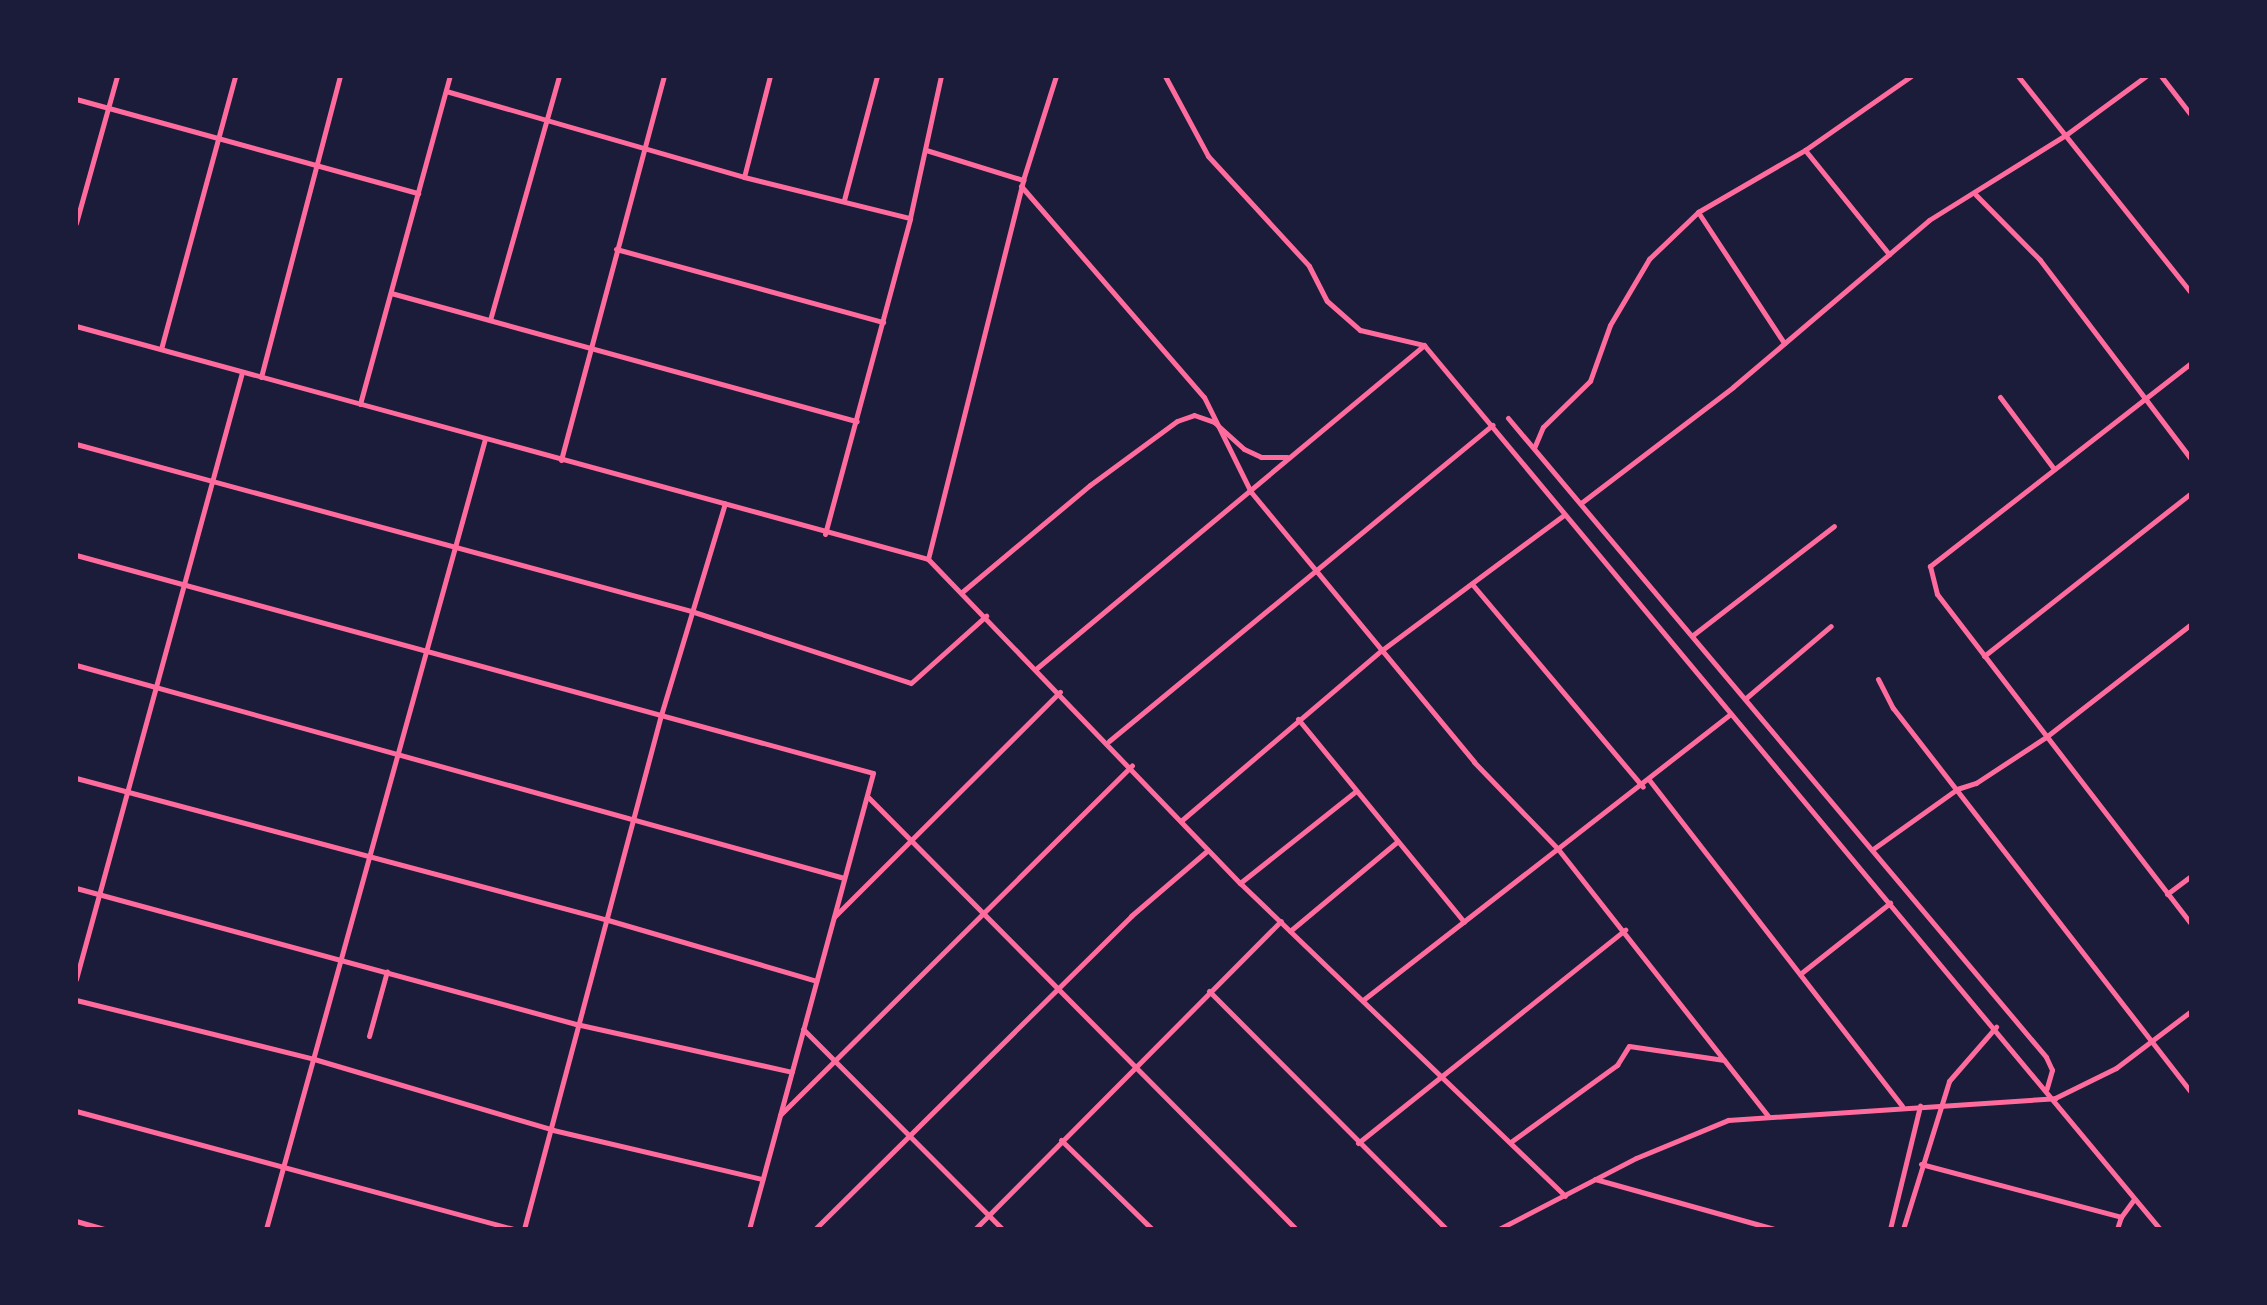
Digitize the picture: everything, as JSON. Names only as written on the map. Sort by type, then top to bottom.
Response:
[{"type":"street","points":[[76,223],[117,76]]},
{"type":"street","points":[[161,349],[235,76]]},
{"type":"street","points":[[261,377],[340,76]]},
{"type":"street","points":[[360,404],[450,76]]},
{"type":"street","points":[[490,320],[559,76]]},
{"type":"street","points":[[561,460],[664,76]]},
{"type":"street","points":[[744,177],[770,76]]},
{"type":"street","points":[[844,200],[877,76]]},
{"type":"street","points":[[825,534],[910,218],[941,76]]},
{"type":"street","points":[[928,559],[1022,183],[1056,76]]},
{"type":"street","points":[[1165,76],[1208,156],[1309,266],[1327,301],[1360,330],[1424,345],[1996,1027],[2160,1229]]},
{"type":"street","points":[[1534,449],[1543,427],[1590,381],[1610,325],[1649,259],[1698,212],[1805,150],[1911,76]]},
{"type":"street","points":[[2018,76],[2044,115],[2067,134],[2191,293]]},
{"type":"street","points":[[1581,503],[1784,343],[1929,220],[1976,195],[2146,76]]},
{"type":"street","points":[[2161,76],[2191,115]]},
{"type":"street","points":[[446,91],[744,177],[910,218]]},
{"type":"street","points":[[76,99],[316,162],[418,193]]},
{"type":"street","points":[[926,150],[1022,183],[1204,397],[1251,492],[1474,762],[1558,849],[1625,930],[1769,1117]]},
{"type":"street","points":[[1805,150],[1889,254]]},
{"type":"street","points":[[1976,195],[2040,260],[2191,459]]},
{"type":"street","points":[[1698,212],[1784,343]]},
{"type":"street","points":[[616,249],[883,322]]},
{"type":"street","points":[[391,293],[857,421]]},
{"type":"street","points":[[76,326],[725,503],[825,534],[928,559],[1109,741],[1240,883],[1512,1141],[1565,1196]]},
{"type":"street","points":[[1037,668],[1424,345]]},
{"type":"street","points":[[2191,363],[1930,566],[1937,594],[2191,924]]},
{"type":"street","points":[[76,979],[188,584],[242,372]]},
{"type":"street","points":[[2000,397],[2054,469]]},
{"type":"street","points":[[962,592],[1090,485],[1177,421],[1194,415],[1214,422],[1244,449],[1261,457],[1287,457]]},
{"type":"street","points":[[1508,418],[2046,1057],[2052,1070],[2047,1089]]},
{"type":"street","points":[[1109,741],[1492,425]]},
{"type":"street","points":[[266,1229],[485,439]]},
{"type":"street","points":[[76,444],[691,611],[911,683],[986,616]]},
{"type":"street","points":[[1984,656],[2191,493]]},
{"type":"street","points":[[524,1229],[553,1130],[576,1024],[608,920],[661,715],[725,503]]},
{"type":"street","points":[[1182,820],[1382,650],[1564,515]]},
{"type":"street","points":[[1693,635],[1834,526]]},
{"type":"street","points":[[76,555],[873,773],[749,1229]]},
{"type":"street","points":[[1472,584],[1643,787]]},
{"type":"street","points":[[1745,698],[1831,626]]},
{"type":"street","points":[[1873,849],[1957,789],[1976,783],[2046,737],[2188,626],[2191,635]]},
{"type":"street","points":[[76,665],[844,878]]},
{"type":"street","points":[[1878,679],[1893,708],[2191,1092]]},
{"type":"street","points":[[834,918],[910,838],[1060,692]]},
{"type":"street","points":[[1363,1000],[1643,787],[1731,714]]},
{"type":"street","points":[[1298,719],[1464,922]]},
{"type":"street","points":[[779,1116],[838,1063],[1132,765]]},
{"type":"street","points":[[76,778],[608,920],[816,981]]},
{"type":"street","points":[[1650,781],[1902,1107]]},
{"type":"street","points":[[1240,883],[1356,791]]},
{"type":"street","points":[[867,796],[1296,1229]]},
{"type":"street","points":[[1290,931],[1397,842]]},
{"type":"street","points":[[815,1229],[1131,916],[1208,850]]},
{"type":"street","points":[[2167,894],[2191,876]]},
{"type":"street","points":[[76,888],[576,1024],[792,1072]]},
{"type":"street","points":[[1800,974],[1890,903]]},
{"type":"street","points":[[975,1229],[1281,921]]},
{"type":"street","points":[[1358,1143],[1625,930]]},
{"type":"street","points":[[369,1036],[387,971]]},
{"type":"street","points":[[1209,991],[1446,1229]]},
{"type":"street","points":[[76,1000],[314,1059],[553,1130],[762,1179]]},
{"type":"street","points":[[1499,1229],[1595,1179],[1728,1120],[2055,1098],[2090,1083],[2151,1043],[2191,1011]]},
{"type":"street","points":[[1903,1229],[1949,1081],[1996,1027]]},
{"type":"street","points":[[803,1029],[1002,1229]]},
{"type":"street","points":[[1512,1141],[1617,1065],[1629,1046],[1726,1060]]},
{"type":"street","points":[[1890,1229],[1920,1106]]},
{"type":"street","points":[[76,1111],[512,1229]]},
{"type":"street","points":[[1061,1140],[1152,1229]]},
{"type":"street","points":[[1921,1164],[2121,1217]]},
{"type":"street","points":[[1595,1179],[1774,1229]]},
{"type":"street","points":[[2117,1229],[2121,1217],[2134,1199]]},
{"type":"street","points":[[76,1221],[104,1229]]}]
